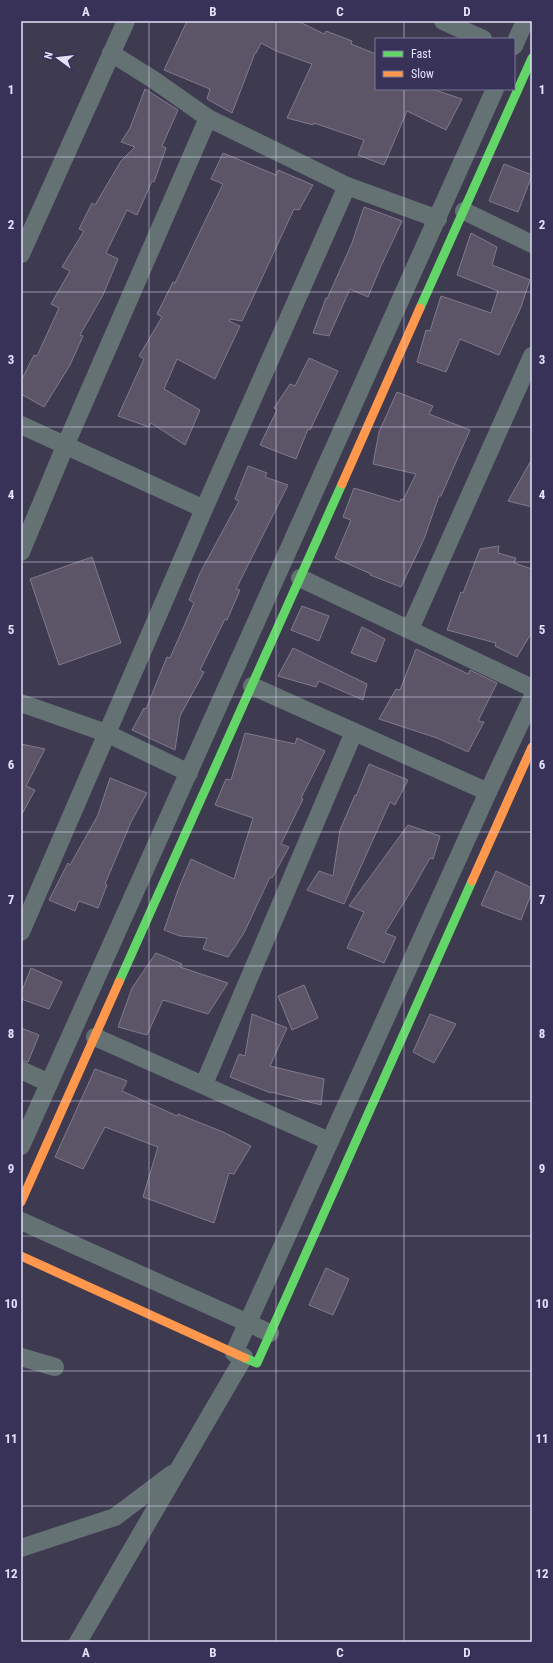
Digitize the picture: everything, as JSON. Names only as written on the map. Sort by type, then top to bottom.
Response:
[{"type":"street","points":[[21,254],[126,21]]},
{"type":"street","points":[[443,21],[481,38]]},
{"type":"street","points":[[515,44],[525,21]]},
{"type":"street","points":[[111,53],[154,80],[208,118],[347,186],[438,219]]},
{"type":"street","points":[[21,1202],[532,60],[515,53]]},
{"type":"street","points":[[21,1146],[495,90]]},
{"type":"street","points":[[21,552],[66,444],[208,118]]},
{"type":"street","points":[[21,932],[106,732],[347,186]]},
{"type":"street","points":[[464,211],[532,244]]},
{"type":"street","points":[[410,629],[532,356]]},
{"type":"street","points":[[21,425],[66,444],[204,509]]},
{"type":"street","points":[[300,578],[532,688]]},
{"type":"street","points":[[252,686],[488,792]]},
{"type":"street","points":[[78,1642],[180,1468],[239,1355],[248,1322],[329,1141],[532,698]]},
{"type":"street","points":[[21,703],[106,732],[189,773]]},
{"type":"street","points":[[204,1084],[354,732]]},
{"type":"street","points":[[21,1256],[257,1363],[532,746]]},
{"type":"street","points":[[95,1037],[204,1084],[329,1141]]},
{"type":"street","points":[[21,1070],[49,1083]]},
{"type":"street","points":[[21,1221],[270,1333]]},
{"type":"street","points":[[21,1357],[55,1367]]},
{"type":"street","points":[[21,1548],[115,1518],[180,1468]]},
{"type":"building","points":[[187,21],[298,21],[324,34],[326,31],[352,41],[351,44],[375,54],[375,90],[435,90],[462,99],[446,130],[407,111],[384,165],[358,155],[364,140],[314,123],[313,125],[287,118],[312,64],[276,51],[261,43],[255,53],[232,113],[207,99],[210,89],[164,70]]},
{"type":"building","points":[[145,89],[178,110],[162,146],[166,148],[154,182],[152,181],[137,215],[127,210],[106,253],[118,259],[103,295],[80,335],[83,336],[70,365],[44,407],[21,394],[21,381],[34,355],[37,356],[59,308],[51,304],[70,271],[62,267],[84,231],[79,229],[92,203],[95,205],[121,161],[135,147],[121,142],[130,128]]},
{"type":"building","points":[[223,153],[276,175],[278,170],[313,185],[299,210],[294,209],[242,321],[230,319],[229,321],[240,326],[215,379],[177,359],[164,389],[200,410],[185,445],[151,423],[149,427],[118,416],[144,359],[139,356],[162,317],[157,314],[173,282],[175,283],[223,184],[211,179]]},
{"type":"building","points":[[504,164],[532,175],[518,212],[489,201]]},
{"type":"building","points":[[364,207],[402,221],[368,297],[350,289],[329,336],[313,333],[326,298],[327,299],[352,243]]},
{"type":"building","points":[[471,233],[497,247],[492,265],[530,280],[521,307],[499,355],[460,339],[446,372],[417,362],[426,330],[430,331],[441,296],[491,313],[498,291],[457,275]]},
{"type":"building","points":[[309,358],[338,371],[310,430],[308,429],[296,459],[260,445],[277,410],[274,408],[290,384],[295,386]]},
{"type":"building","points":[[397,392],[433,406],[429,414],[470,430],[441,496],[439,496],[424,539],[401,587],[370,575],[371,574],[335,558],[351,520],[343,517],[354,488],[400,502],[401,499],[403,500],[416,474],[373,464],[379,432]]},
{"type":"building","points":[[532,459],[532,507],[508,501]]},
{"type":"building","points":[[248,466],[267,473],[265,477],[288,485],[236,589],[240,590],[227,620],[225,619],[200,670],[204,672],[180,716],[175,750],[132,730],[144,708],[146,709],[167,657],[170,658],[194,603],[189,600],[200,573],[239,501],[235,499]]},
{"type":"building","points":[[499,546],[498,553],[516,558],[514,563],[532,569],[532,632],[517,657],[495,646],[496,643],[447,630],[461,592],[463,593],[480,549]]},
{"type":"building","points":[[92,557],[121,643],[59,665],[30,579]]},
{"type":"building","points":[[302,606],[329,616],[319,641],[291,630]]},
{"type":"building","points":[[362,627],[385,639],[376,662],[351,653]]},
{"type":"building","points":[[293,648],[367,684],[363,700],[319,681],[316,687],[278,676]]},
{"type":"building","points":[[416,649],[468,674],[470,670],[497,683],[478,721],[484,722],[468,752],[437,738],[379,719],[396,689],[400,690]]},
{"type":"building","points":[[245,733],[295,744],[297,738],[325,751],[301,798],[303,799],[281,844],[289,847],[272,878],[270,877],[244,933],[228,957],[203,949],[207,938],[180,936],[164,930],[191,859],[234,879],[253,818],[215,805],[226,779],[231,780]]},
{"type":"building","points":[[21,744],[45,749],[26,786],[35,790],[21,816]]},
{"type":"building","points":[[369,764],[408,780],[395,805],[390,802],[344,904],[307,890],[319,871],[333,876],[340,830]]},
{"type":"building","points":[[110,778],[147,793],[131,822],[105,884],[107,885],[98,908],[79,901],[75,911],[49,900],[68,863],[70,865],[98,815]]},
{"type":"building","points":[[408,825],[440,836],[433,859],[430,858],[385,933],[396,937],[384,963],[347,948],[364,912],[349,906]]},
{"type":"building","points":[[496,871],[532,888],[532,892],[521,920],[481,905]]},
{"type":"building","points":[[156,953],[182,964],[180,967],[228,983],[208,1014],[163,1000],[147,1035],[118,1027],[132,988]]},
{"type":"building","points":[[31,968],[62,982],[49,1009],[21,999],[21,993]]},
{"type":"building","points":[[304,985],[318,1018],[292,1030],[278,996]]},
{"type":"building","points":[[252,1014],[287,1028],[270,1066],[324,1079],[321,1105],[271,1093],[230,1077],[239,1054],[245,1056]]},
{"type":"building","points":[[430,1014],[456,1024],[434,1063],[413,1052]]},
{"type":"building","points":[[21,1028],[39,1035],[28,1062],[21,1060]]},
{"type":"building","points":[[95,1069],[127,1081],[122,1091],[177,1116],[178,1114],[223,1132],[251,1146],[234,1174],[229,1173],[214,1223],[143,1197],[158,1147],[105,1127],[83,1169],[55,1157]]},
{"type":"building","points":[[326,1268],[349,1279],[333,1315],[309,1305]]},
{"type":"traffic: fast","points":[[420,308],[532,58]]},
{"type":"traffic: fast","points":[[119,982],[342,484]]},
{"type":"traffic: fast","points":[[245,1358],[257,1363],[472,881]]},
{"type":"traffic: slow","points":[[342,484],[420,308]]},
{"type":"traffic: slow","points":[[472,881],[532,747]]},
{"type":"traffic: slow","points":[[21,1202],[119,982]]},
{"type":"traffic: slow","points":[[21,1256],[245,1358]]}]
